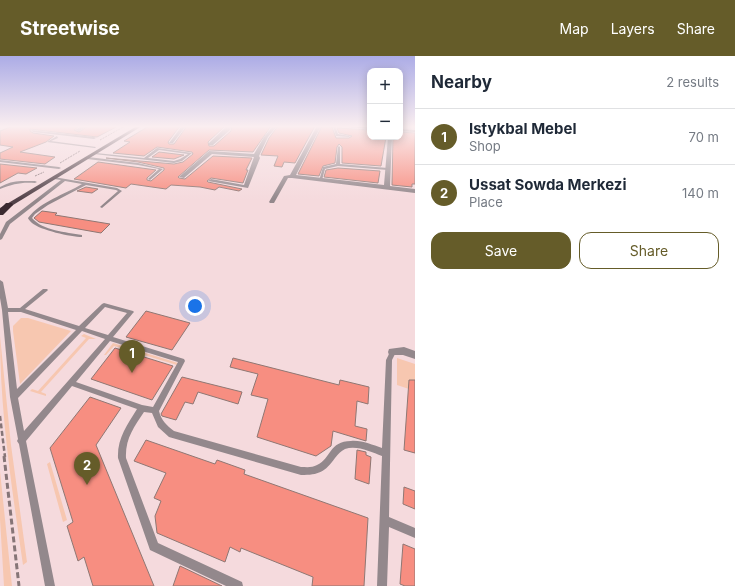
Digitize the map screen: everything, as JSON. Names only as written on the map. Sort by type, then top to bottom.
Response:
[{"type":"highway","points":[[0,212],[10,205]]},
{"type":"main road","points":[[10,205],[88,158],[95,151]]},
{"type":"main road","points":[[23,189],[59,168],[95,151]]},
{"type":"street","points":[[211,181],[246,187],[259,151]]},
{"type":"street","points":[[292,176],[307,151]]},
{"type":"street","points":[[387,188],[389,151]]},
{"type":"street","points":[[182,177],[210,152],[256,156]]},
{"type":"street","points":[[272,202],[286,177],[292,176],[415,192]]},
{"type":"street","points":[[393,352],[404,351],[415,355]]},
{"type":"lane","points":[[95,151],[145,159],[179,161],[191,153],[172,151]]},
{"type":"lane","points":[[145,159],[156,151]]},
{"type":"lane","points":[[338,165],[339,151]]},
{"type":"lane","points":[[88,158],[138,164],[161,169],[150,179]]},
{"type":"lane","points":[[0,160],[59,168]]},
{"type":"lane","points":[[320,180],[325,165],[388,169]]},
{"type":"lane","points":[[55,178],[117,189],[120,191],[102,207]]},
{"type":"lane","points":[[0,239],[8,223],[64,180]]},
{"type":"lane","points":[[0,188],[13,182],[35,182]]},
{"type":"lane","points":[[80,236],[37,225],[30,218],[32,214],[44,206],[74,192],[86,184]]},
{"type":"lane","points":[[0,282],[5,310],[14,397],[50,586]]},
{"type":"lane","points":[[22,310],[45,290]]},
{"type":"lane","points":[[14,397],[104,305],[131,312],[22,441]]},
{"type":"lane","points":[[5,310],[22,310],[182,361],[154,411],[156,418],[162,427],[172,434],[301,471],[312,472],[324,467],[340,448],[345,445],[354,444],[386,453]]},
{"type":"lane","points":[[382,586],[388,360],[393,352]]},
{"type":"lane","points":[[71,383],[154,411]]},
{"type":"lane","points":[[142,408],[122,440],[120,450],[154,546],[238,586]]},
{"type":"lane","points":[[384,520],[415,533]]},
{"type":"path","points":[[27,181],[81,151]]},
{"type":"path","points":[[0,416],[19,586]]},
{"type":"shaded area","points":[[21,318],[28,318],[71,331],[20,384],[13,326]]},
{"type":"shaded area","points":[[84,334],[96,339],[89,339],[41,392],[46,394],[46,396],[30,391],[32,389],[38,391],[86,338],[81,336]]},
{"type":"shaded area","points":[[0,336],[11,445],[27,562],[23,565],[4,422]]},
{"type":"shaded area","points":[[113,343],[178,363],[177,365],[114,346],[106,355],[104,355]]},
{"type":"shaded area","points":[[397,358],[415,364],[415,391],[397,385]]},
{"type":"shaded area","points":[[50,462],[67,520],[63,522],[47,464]]},
{"type":"shaded area","points":[[0,471],[12,586],[4,586],[0,519]]},
{"type":"building","points":[[5,151],[23,151],[20,152],[55,157],[45,164],[0,159],[0,153]]},
{"type":"building","points":[[117,151],[152,151],[144,156],[113,153]]},
{"type":"building","points":[[183,151],[208,151],[178,177],[179,178],[185,179],[213,156],[252,158],[246,170],[248,170],[243,183],[211,178],[207,181],[242,189],[239,191],[219,187],[215,190],[200,187],[171,185],[166,189],[131,184],[126,188],[74,179],[98,162],[156,170],[147,178],[147,180],[151,181],[164,170],[164,168],[138,162],[106,158],[174,164],[183,162],[193,154],[192,152]]},
{"type":"building","points":[[225,151],[254,151],[253,152]]},
{"type":"building","points":[[263,151],[302,151],[295,163],[284,162],[282,167],[274,166],[278,156],[261,155]]},
{"type":"building","points":[[310,151],[337,151],[335,163],[323,166],[319,176],[298,174]]},
{"type":"building","points":[[342,151],[384,151],[381,166],[342,163]]},
{"type":"building","points":[[393,151],[415,151],[415,184],[412,184],[412,187],[392,185]]},
{"type":"building","points":[[159,152],[184,155],[174,159],[152,157]]},
{"type":"building","points":[[0,164],[37,168],[26,174],[18,173],[0,183]]},
{"type":"building","points":[[338,168],[380,171],[378,183],[324,177],[326,170]]},
{"type":"building","points":[[86,187],[98,189],[92,193],[77,191]]},
{"type":"building","points":[[42,211],[57,213],[55,215],[110,224],[101,233],[39,222],[34,218]]},
{"type":"building","points":[[146,311],[190,323],[172,350],[126,337]]},
{"type":"building","points":[[115,348],[173,366],[152,400],[91,379]]},
{"type":"building","points":[[233,358],[339,385],[340,380],[369,387],[368,404],[357,401],[355,426],[367,429],[366,441],[333,431],[331,446],[316,456],[257,437],[268,399],[251,395],[258,374],[230,367]]},
{"type":"building","points":[[182,377],[242,392],[238,404],[198,392],[193,404],[185,402],[176,420],[162,416],[161,414]]},
{"type":"building","points":[[409,380],[415,380],[415,453],[404,450]]},
{"type":"building","points":[[90,397],[121,408],[96,445],[154,586],[93,586],[84,557],[78,561],[67,526],[73,522],[50,448]]},
{"type":"building","points":[[146,440],[215,464],[217,460],[245,470],[244,474],[368,518],[364,586],[312,586],[313,577],[241,548],[240,552],[230,547],[225,562],[157,533],[155,516],[161,501],[154,498],[166,473],[134,461]]},
{"type":"building","points":[[357,450],[366,452],[366,455],[371,457],[369,484],[355,479]]},
{"type":"building","points":[[404,487],[415,491],[415,509],[403,504]]},
{"type":"building","points":[[403,544],[415,549],[415,586],[405,586],[400,584]]},
{"type":"building","points":[[180,566],[222,586],[173,586]]},
{"type":"place","name":"Istykbal Mebel","points":[[132,373]]},
{"type":"place","name":"Ussat Sowda Merkezi","points":[[87,485]]}]
